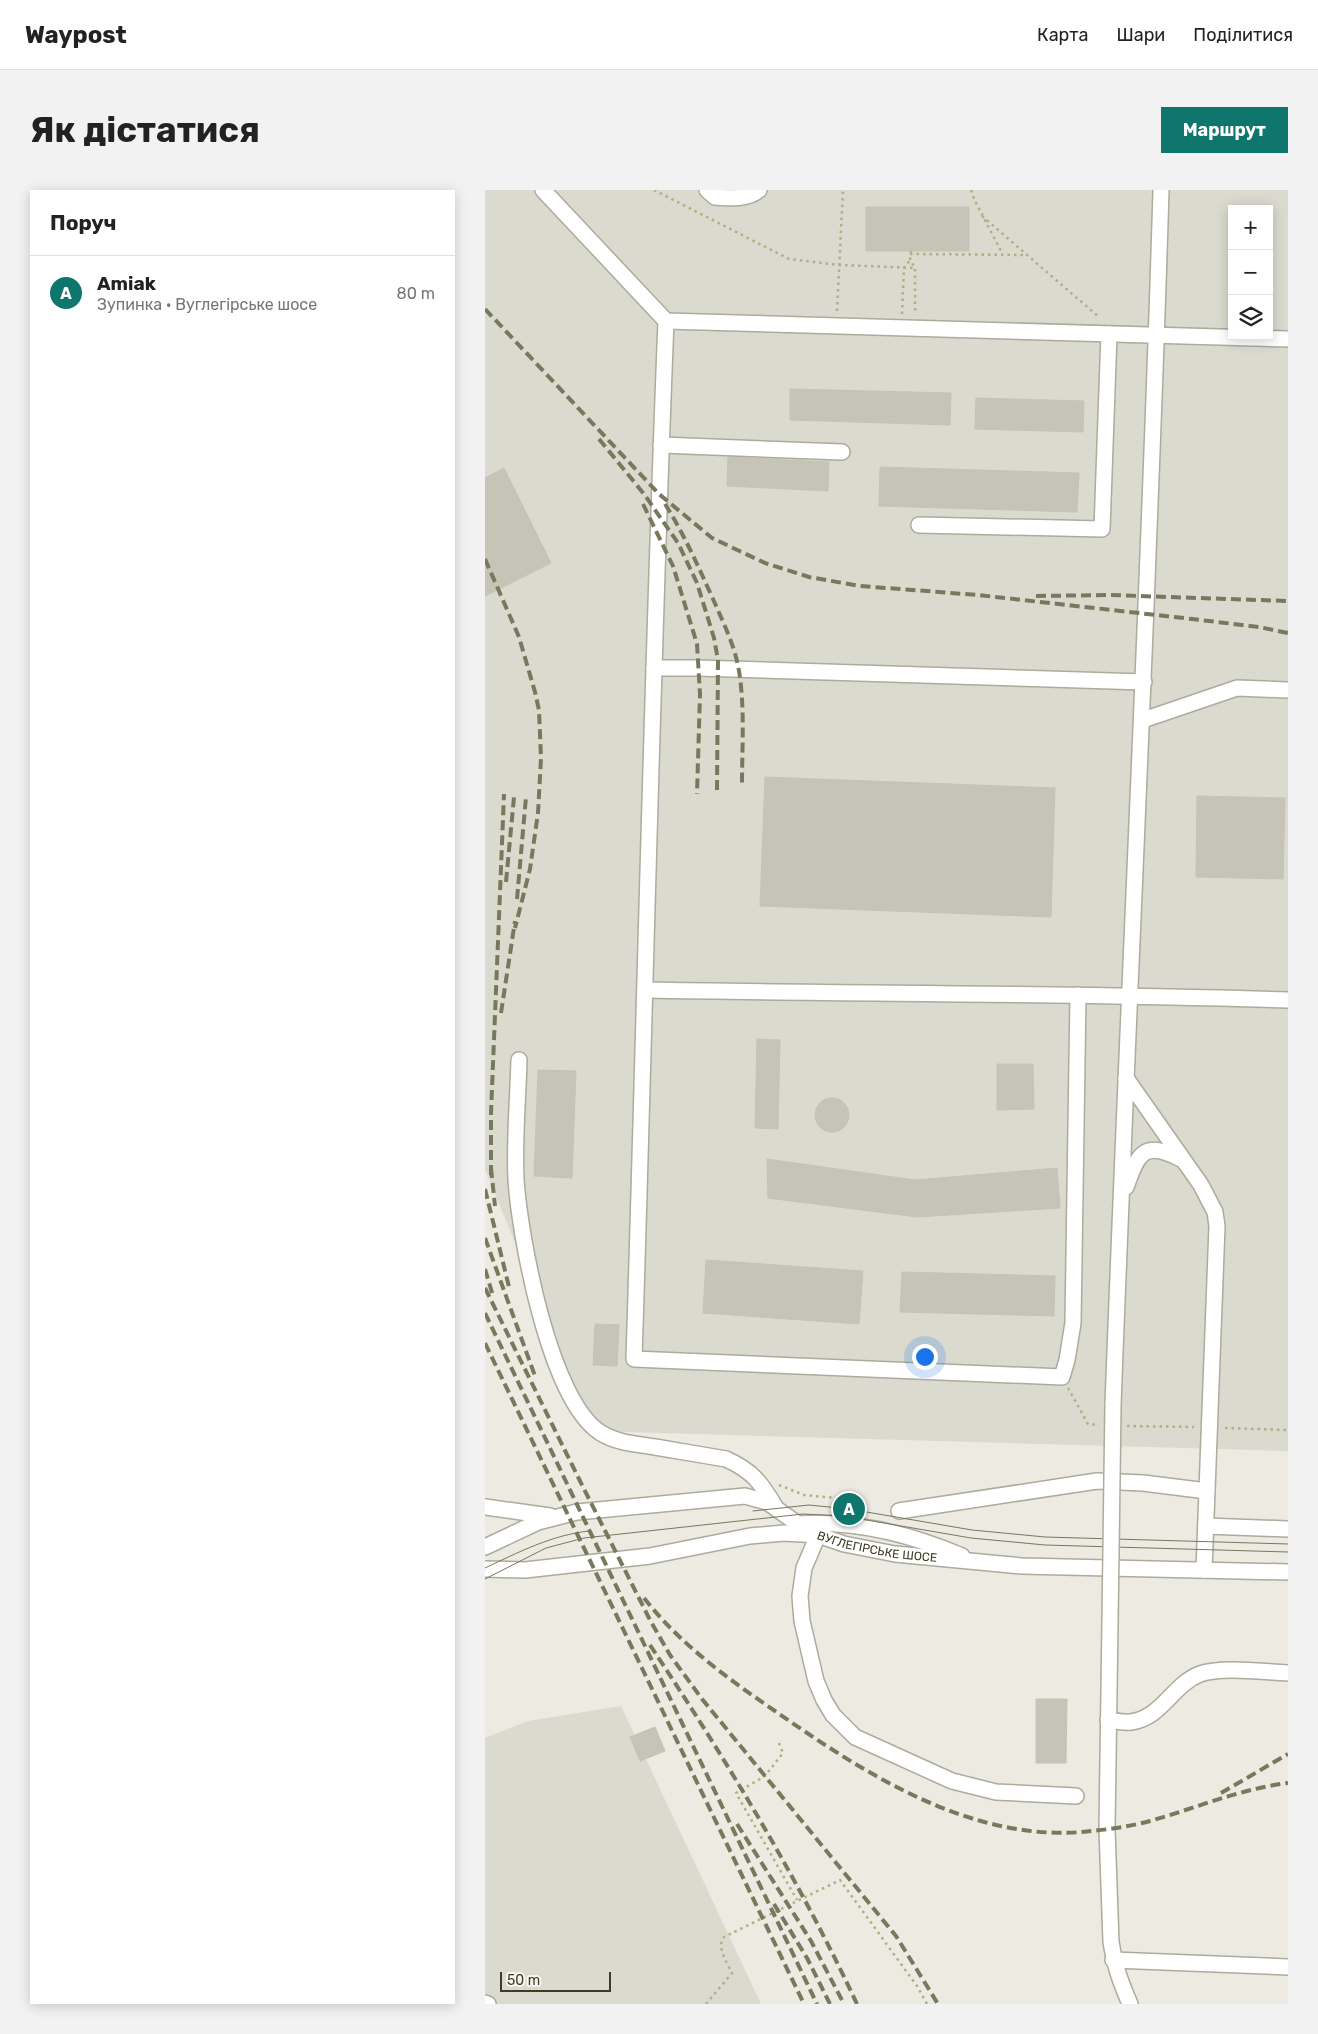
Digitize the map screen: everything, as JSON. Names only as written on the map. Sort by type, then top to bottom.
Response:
[{"type":"street","points":[[543,190],[666,320],[1288,339]]},
{"type":"street","points":[[707,190],[715,197],[747,197],[759,190]]},
{"type":"street","points":[[1130,2004],[1118,1978],[1113,1960],[1107,1828],[1113,1405],[1129,995],[1143,720],[1161,190]]},
{"type":"street","points":[[666,320],[634,1359],[1062,1377],[1073,1324],[1078,995]]},
{"type":"street","points":[[919,525],[1102,529],[1109,334]]},
{"type":"street","points":[[661,445],[842,452]]},
{"type":"street","points":[[654,668],[1144,682]]},
{"type":"street","points":[[1143,720],[1237,688],[1288,690]]},
{"type":"street","points":[[646,990],[1129,995],[1288,1000]]},
{"type":"street","points":[[519,1060],[516,1180],[522,1229],[541,1320],[560,1376],[582,1416],[595,1429],[611,1438],[726,1459],[742,1466],[762,1484],[776,1508]]},
{"type":"street","points":[[1126,1078],[1183,1160],[1215,1212],[1217,1226],[1204,1570]]},
{"type":"street","points":[[1121,1202],[1133,1166],[1144,1153],[1156,1150],[1165,1151],[1183,1160]]},
{"type":"street","points":[[899,1511],[1097,1482],[1143,1483],[1207,1491]]},
{"type":"street","name":"ВУГЛЕГІРСЬКЕ ШОСЕ","points":[[485,1547],[538,1522],[555,1517],[620,1507],[732,1496],[755,1498],[776,1508],[798,1524],[818,1535],[843,1544],[895,1554],[1022,1566],[1288,1572]]},
{"type":"street","points":[[485,1507],[555,1517]]},
{"type":"street","points":[[798,1524],[838,1524],[885,1531],[909,1537],[975,1562]]},
{"type":"street","points":[[1206,1526],[1288,1529]]},
{"type":"street","points":[[485,1569],[525,1570],[641,1557],[750,1536],[784,1533],[818,1535],[804,1568],[800,1596],[801,1621],[816,1681],[833,1716],[855,1737],[952,1781],[996,1792],[1075,1796]]},
{"type":"street","points":[[1108,1720],[1130,1722],[1153,1714],[1189,1679],[1211,1670],[1288,1672]]},
{"type":"street","points":[[1113,1960],[1288,1967]]},
{"type":"path","points":[[654,190],[777,254],[800,262],[915,268]]},
{"type":"path","points":[[837,326],[843,190]]},
{"type":"path","points":[[971,190],[982,216],[1002,253]]},
{"type":"path","points":[[982,216],[1103,321],[1109,334]]},
{"type":"path","points":[[908,328],[915,268],[910,260],[910,253],[1002,253],[1027,255]]},
{"type":"path","points":[[908,328],[904,268],[910,260]]},
{"type":"path","points":[[1062,1377],[1088,1424],[1107,1425]]},
{"type":"path","points":[[1125,1426],[1288,1430]]},
{"type":"path","points":[[777,1484],[804,1494],[846,1500],[849,1509]]},
{"type":"path","points":[[779,1743],[783,1753],[765,1776],[736,1793],[797,1900]]},
{"type":"path","points":[[706,2004],[732,1974],[721,1949],[721,1939],[840,1880],[917,1986],[927,2004]]},
{"type":"shaded area","points":[[485,190],[1288,190],[1288,1451],[591,1431],[485,1169]]},
{"type":"shaded area","points":[[621,1706],[761,2004],[485,2004],[485,1738],[528,1721]]},
{"type":"building","points":[[866,207],[969,207],[969,251],[866,251]]},
{"type":"building","points":[[790,389],[951,393],[950,425],[790,420]]},
{"type":"building","points":[[976,398],[1084,401],[1083,432],[975,429]]},
{"type":"building","points":[[728,457],[829,462],[828,491],[727,486]]},
{"type":"building","points":[[880,467],[1079,473],[1077,512],[879,506]]},
{"type":"building","points":[[504,468],[551,563],[485,596],[485,478]]},
{"type":"building","points":[[765,777],[1055,788],[1051,917],[760,906]]},
{"type":"building","points":[[1197,796],[1285,798],[1283,879],[1196,877]]},
{"type":"building","points":[[757,1039],[780,1040],[778,1129],[755,1128]]},
{"type":"building","points":[[997,1064],[1033,1064],[1034,1109],[997,1110]]},
{"type":"building","points":[[538,1070],[576,1071],[572,1178],[534,1176]]},
{"type":"building","points":[[832,1098],[839,1099],[844,1103],[848,1108],[848,1122],[844,1127],[839,1131],[832,1132],[825,1131],[820,1127],[816,1122],[815,1115],[816,1108],[820,1103],[825,1099]]},
{"type":"building","points":[[767,1159],[915,1180],[1057,1168],[1060,1208],[917,1217],[768,1198]]},
{"type":"building","points":[[706,1260],[863,1271],[859,1324],[703,1313]]},
{"type":"building","points":[[902,1272],[1055,1276],[1054,1316],[900,1312]]},
{"type":"building","points":[[595,1324],[619,1325],[617,1366],[593,1365]]},
{"type":"building","points":[[1036,1699],[1067,1699],[1066,1763],[1036,1763]]},
{"type":"building","points":[[655,1727],[665,1751],[640,1761],[630,1737]]},
{"type":"tram line","points":[[753,1511],[809,1505],[849,1509],[972,1530],[1045,1537],[1288,1544]]},
{"type":"tram line","points":[[485,1579],[546,1548],[584,1538],[803,1514],[843,1516],[971,1538],[1045,1545],[1288,1552]]},
{"type":"tram line","points":[[485,1568],[549,1540],[589,1531]]},
{"type":"railway","points":[[485,309],[659,494],[712,538],[765,563],[809,577],[860,586],[978,595],[1259,627],[1288,633]]},
{"type":"railway","points":[[599,439],[644,494],[678,543],[697,583],[714,638],[718,660],[717,790]]},
{"type":"railway","points":[[643,504],[673,566],[697,644],[700,694],[697,794]]},
{"type":"railway","points":[[665,504],[696,562],[725,625],[735,652],[742,699],[742,785]]},
{"type":"railway","points":[[485,559],[519,637],[539,710],[541,758],[538,813],[530,869],[515,928]]},
{"type":"railway","points":[[1036,596],[1110,595],[1288,601]]},
{"type":"railway","points":[[491,1175],[491,1113],[504,794]]},
{"type":"railway","points":[[506,882],[514,797]]},
{"type":"railway","points":[[517,899],[526,797]]},
{"type":"railway","points":[[501,1013],[515,921]]},
{"type":"railway","points":[[491,1168],[495,1206]]},
{"type":"railway","points":[[485,1189],[510,1291]]},
{"type":"railway","points":[[485,1238],[535,1376]]},
{"type":"railway","points":[[485,1269],[493,1296]]},
{"type":"railway","points":[[485,1288],[650,1620],[670,1655],[702,1699],[896,1936],[938,2004]]},
{"type":"railway","points":[[485,1313],[817,2004]]},
{"type":"railway","points":[[485,1343],[804,2004]]},
{"type":"railway","points":[[644,1598],[673,1631],[705,1660],[809,1734],[881,1779],[919,1798],[959,1814],[999,1826],[1040,1832],[1082,1832],[1116,1828],[1150,1821],[1218,1799],[1288,1783]]},
{"type":"railway","points":[[650,1645],[707,1732],[786,1866],[811,1911],[857,2004]]},
{"type":"railway","points":[[1221,1793],[1288,1754]]},
{"type":"railway","points":[[737,1824],[811,1941],[844,2004]]},
{"type":"railway","points":[[774,1904],[807,1958],[830,2004]]},
{"type":"place","name":"Amiak","points":[[849,1509]]}]
